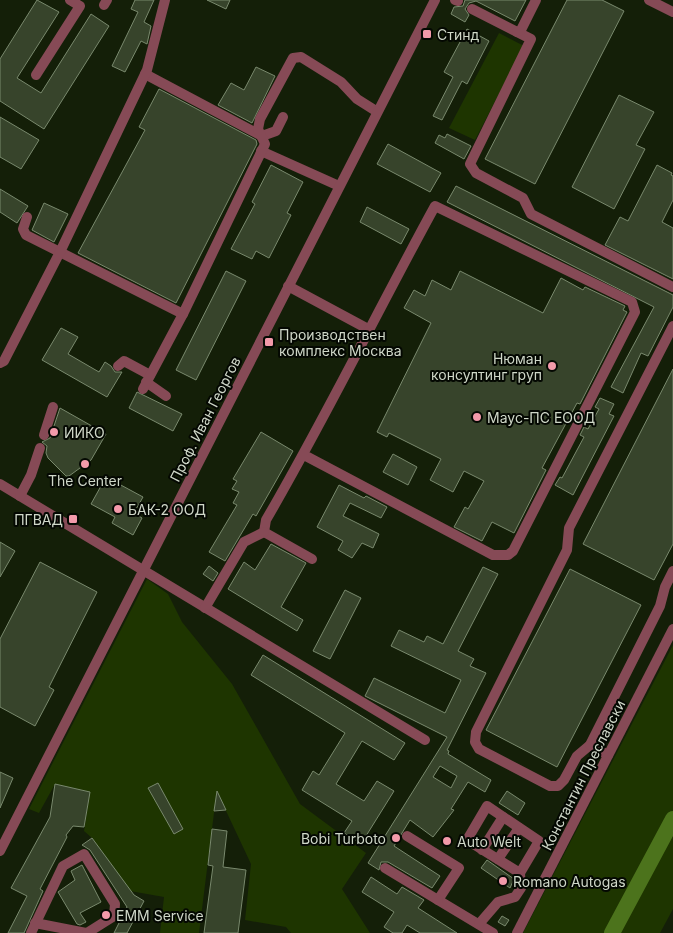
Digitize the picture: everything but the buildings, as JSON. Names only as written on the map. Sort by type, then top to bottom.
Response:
[{"type":"street","points":[[36,75],[80,6],[70,0]]},
{"type":"street","points":[[0,363],[4,362],[60,252],[145,74],[165,0]]},
{"type":"street","name":"Проф. Иван Георгов","points":[[0,851],[434,0]]},
{"type":"street","points":[[517,32],[521,30],[536,0]]},
{"type":"street","points":[[649,0],[673,12]]},
{"type":"street","points":[[472,9],[531,40],[470,164],[476,173],[523,198],[531,214],[673,287]]},
{"type":"street","points":[[147,382],[183,314],[265,144],[258,128],[260,118],[293,58],[301,56],[341,82],[356,98],[376,111]]},
{"type":"street","points":[[145,74],[262,136],[276,132],[283,117]]},
{"type":"street","points":[[261,151],[339,186]]},
{"type":"street","points":[[264,532],[266,520],[304,455],[368,329],[435,206],[632,302],[636,312],[513,551],[508,555],[493,556],[304,455]]},
{"type":"street","points":[[27,217],[23,233],[183,314]]},
{"type":"street","points":[[288,286],[368,329]]},
{"type":"street","points":[[673,326],[568,528],[567,550],[476,732],[475,742],[479,749],[550,786],[558,786],[564,780],[577,756],[590,745],[660,606],[665,587],[673,571]]},
{"type":"street","points":[[118,366],[124,361],[166,396]]},
{"type":"street","points":[[44,436],[52,407]]},
{"type":"street","points":[[20,496],[32,475],[40,448]]},
{"type":"street","points":[[0,484],[425,740]]},
{"type":"street","points":[[205,608],[244,542],[264,532]]},
{"type":"street","points":[[264,532],[312,560]]},
{"type":"street","name":"Константин Преславски","points":[[518,933],[673,629]]},
{"type":"street","points":[[590,745],[608,754]]},
{"type":"street","points":[[479,924],[498,902],[515,897],[521,888],[520,873],[539,841],[487,806],[467,840],[520,873]]},
{"type":"street","points":[[482,850],[503,817]]},
{"type":"street","points":[[498,859],[519,828]]},
{"type":"street","points":[[407,836],[459,868],[438,900]]},
{"type":"street","points":[[31,933],[35,922],[63,866],[84,854],[115,904],[114,916],[87,933],[35,922]]},
{"type":"street","points":[[385,868],[493,933]]},
{"type":"green space","points":[[499,33],[524,46],[475,140],[449,128]]},
{"type":"green space","points":[[147,579],[168,594],[182,622],[232,684],[300,804],[366,853],[342,889],[370,933],[291,933],[286,927],[245,920],[251,864],[219,796],[216,797],[199,933],[160,933],[164,897],[130,891],[92,838],[84,831],[90,792],[55,784],[39,813],[29,809]]},
{"type":"green space","points":[[673,645],[673,909],[660,933],[523,933]]},
{"type":"waterway","points":[[612,933],[673,819]]},
{"type":"place","name":"Стинд","points":[[427,34]]},
{"type":"place","name":"Производствен комплекс Москва","points":[[269,342]]},
{"type":"place","name":"Нюман консултинг груп","points":[[552,366]]},
{"type":"place","name":"Маус-ПС ЕООД","points":[[477,417]]},
{"type":"place","name":"ИИКО","points":[[54,432]]},
{"type":"place","name":"The Center","points":[[85,464]]},
{"type":"place","name":"БАК-2 ООД","points":[[118,509]]},
{"type":"place","name":"ПГВАД","points":[[73,519]]},
{"type":"place","name":"Bobi Turboto","points":[[396,838]]},
{"type":"place","name":"Auto Welt","points":[[447,841]]},
{"type":"place","name":"Romano Autogas","points":[[503,881]]},
{"type":"place","name":"EMM Service","points":[[106,915]]}]
